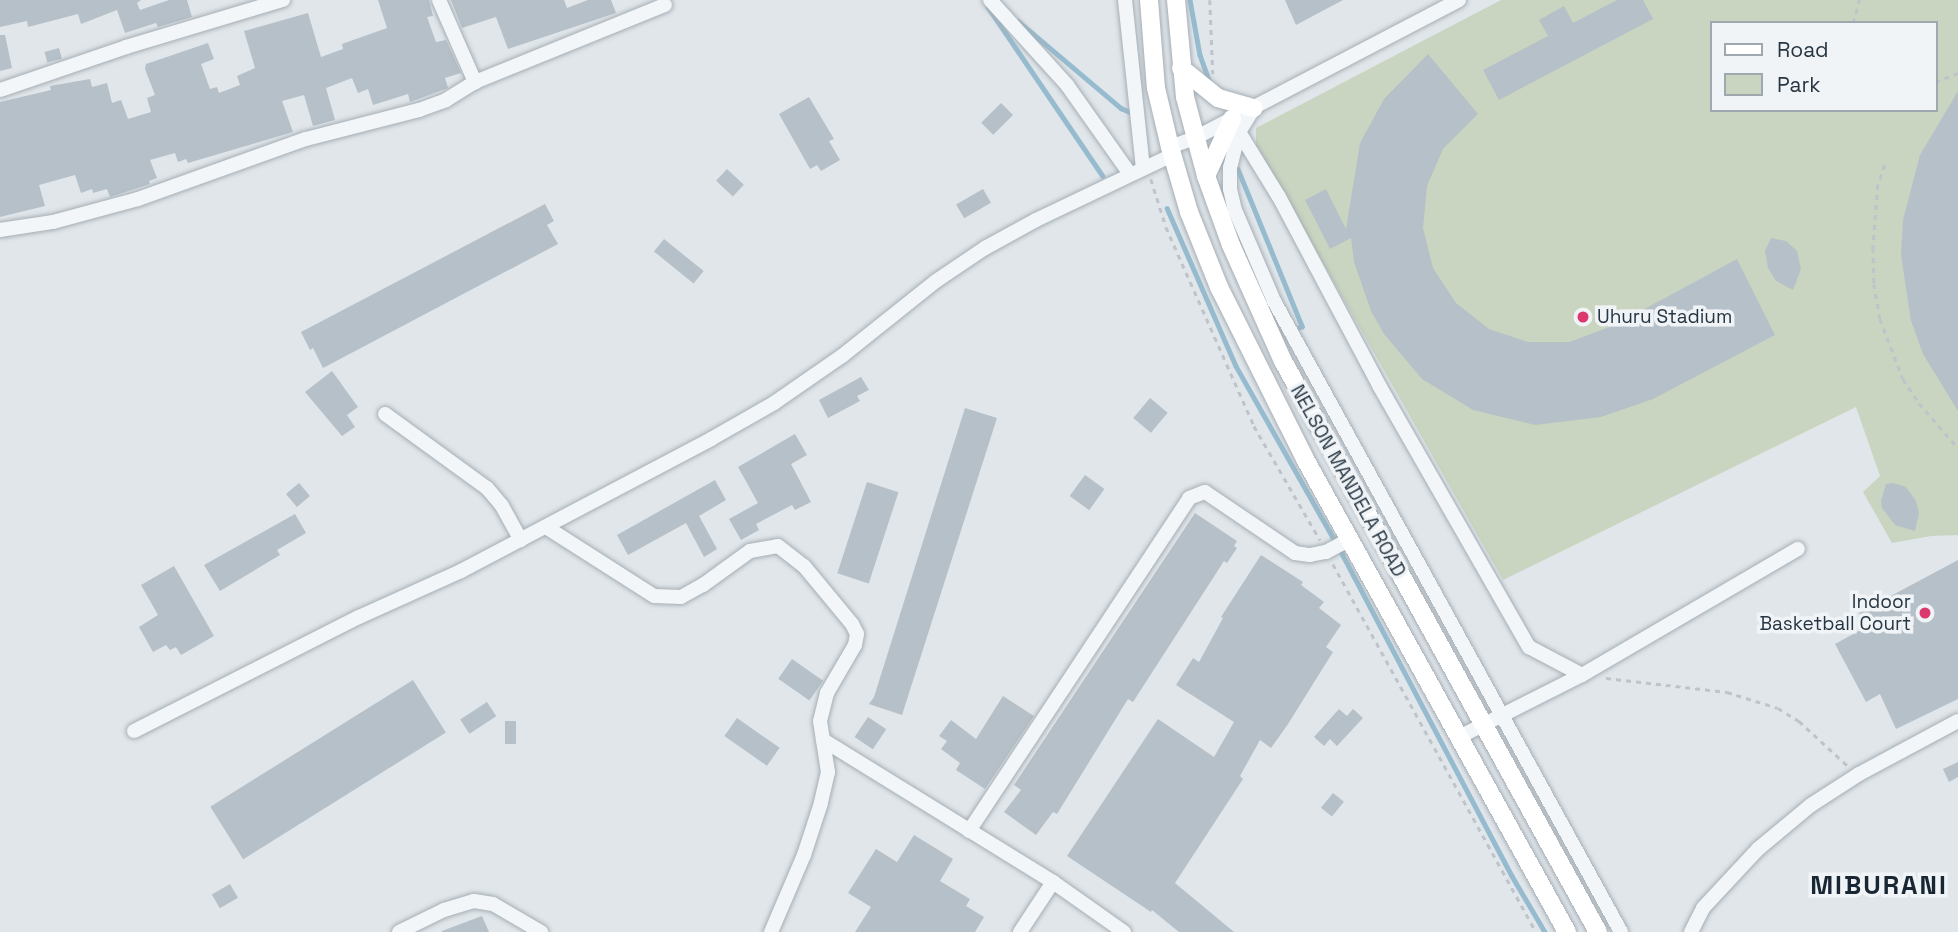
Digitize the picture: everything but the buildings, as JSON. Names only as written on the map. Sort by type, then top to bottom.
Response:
[{"type":"main road","name":"NELSON MANDELA ROAD","points":[[1149,0],[1156,88],[1171,151],[1189,212],[1219,287],[1299,448],[1567,932]]},
{"type":"main road","name":"NELSON MANDELA ROAD","points":[[1176,0],[1181,68],[1195,138],[1206,176],[1231,246],[1283,361],[1598,932]]},
{"type":"main road","points":[[1181,68],[1217,98],[1254,108]]},
{"type":"main road","points":[[1206,176],[1235,126]]},
{"type":"street","points":[[0,90],[126,47],[283,0]]},
{"type":"street","points":[[439,0],[475,82]]},
{"type":"street","points":[[990,0],[1067,85],[1137,171]]},
{"type":"street","points":[[1125,0],[1137,171]]},
{"type":"street","points":[[134,731],[359,617],[522,540],[774,403],[842,356],[936,281],[985,248],[1137,171],[1195,138],[1235,126],[1254,108],[1459,0]]},
{"type":"street","points":[[0,229],[53,222],[184,185],[306,139],[419,110],[446,100],[475,82],[665,5]]},
{"type":"street","points":[[1235,126],[1279,197],[1380,387],[1528,648],[1582,675]]},
{"type":"street","points":[[1235,126],[1230,188],[1235,210],[1274,301],[1621,932]]},
{"type":"street","points":[[385,414],[487,488],[502,506],[522,540]]},
{"type":"street","points":[[969,831],[1189,498],[1205,492],[1295,553],[1310,555],[1326,552],[1349,540]]},
{"type":"street","points":[[546,527],[654,596],[681,597],[704,585],[750,551],[778,546],[804,566],[852,624],[857,634],[855,645],[827,693],[820,721],[828,772],[821,803],[804,855],[771,932]]},
{"type":"street","points":[[1459,737],[1582,675],[1798,549]]},
{"type":"street","points":[[1691,932],[1703,908],[1758,849],[1811,806],[1859,774],[1958,721]]},
{"type":"street","points":[[822,740],[1054,882],[1124,932]]},
{"type":"street","points":[[1020,932],[1054,882]]},
{"type":"street","points":[[399,932],[444,910],[474,901],[493,904],[541,932]]},
{"type":"path","points":[[1854,21],[1859,0]]},
{"type":"path","points":[[1937,81],[1958,73]]},
{"type":"path","points":[[1885,164],[1878,185],[1873,248],[1874,284],[1880,319],[1903,379],[1919,403],[1958,448]]},
{"type":"path","points":[[1582,675],[1727,692],[1778,708],[1799,721],[1842,762],[1859,774]]},
{"type":"green space","name":"Uhuru Stadium","points":[[1501,0],[1958,0],[1958,535],[1931,536],[1892,543],[1863,492],[1880,476],[1856,407],[1503,580],[1256,145],[1256,128]]},
{"type":"waterway","points":[[1190,0],[1200,55],[1210,82]]},
{"type":"waterway","points":[[988,7],[1103,176]]},
{"type":"waterway","points":[[1018,21],[1121,108],[1134,114]]},
{"type":"waterway","points":[[1238,169],[1302,326],[1294,331]]},
{"type":"waterway","points":[[1167,208],[1236,366],[1338,546],[1512,876],[1545,932]]},
{"type":"place","name":"Uhuru Stadium","points":[[1583,317]]},
{"type":"place","name":"Indoor Basketball Court","points":[[1925,613]]},
{"type":"district","name":"MIBURANI","points":[[1879,886]]}]
